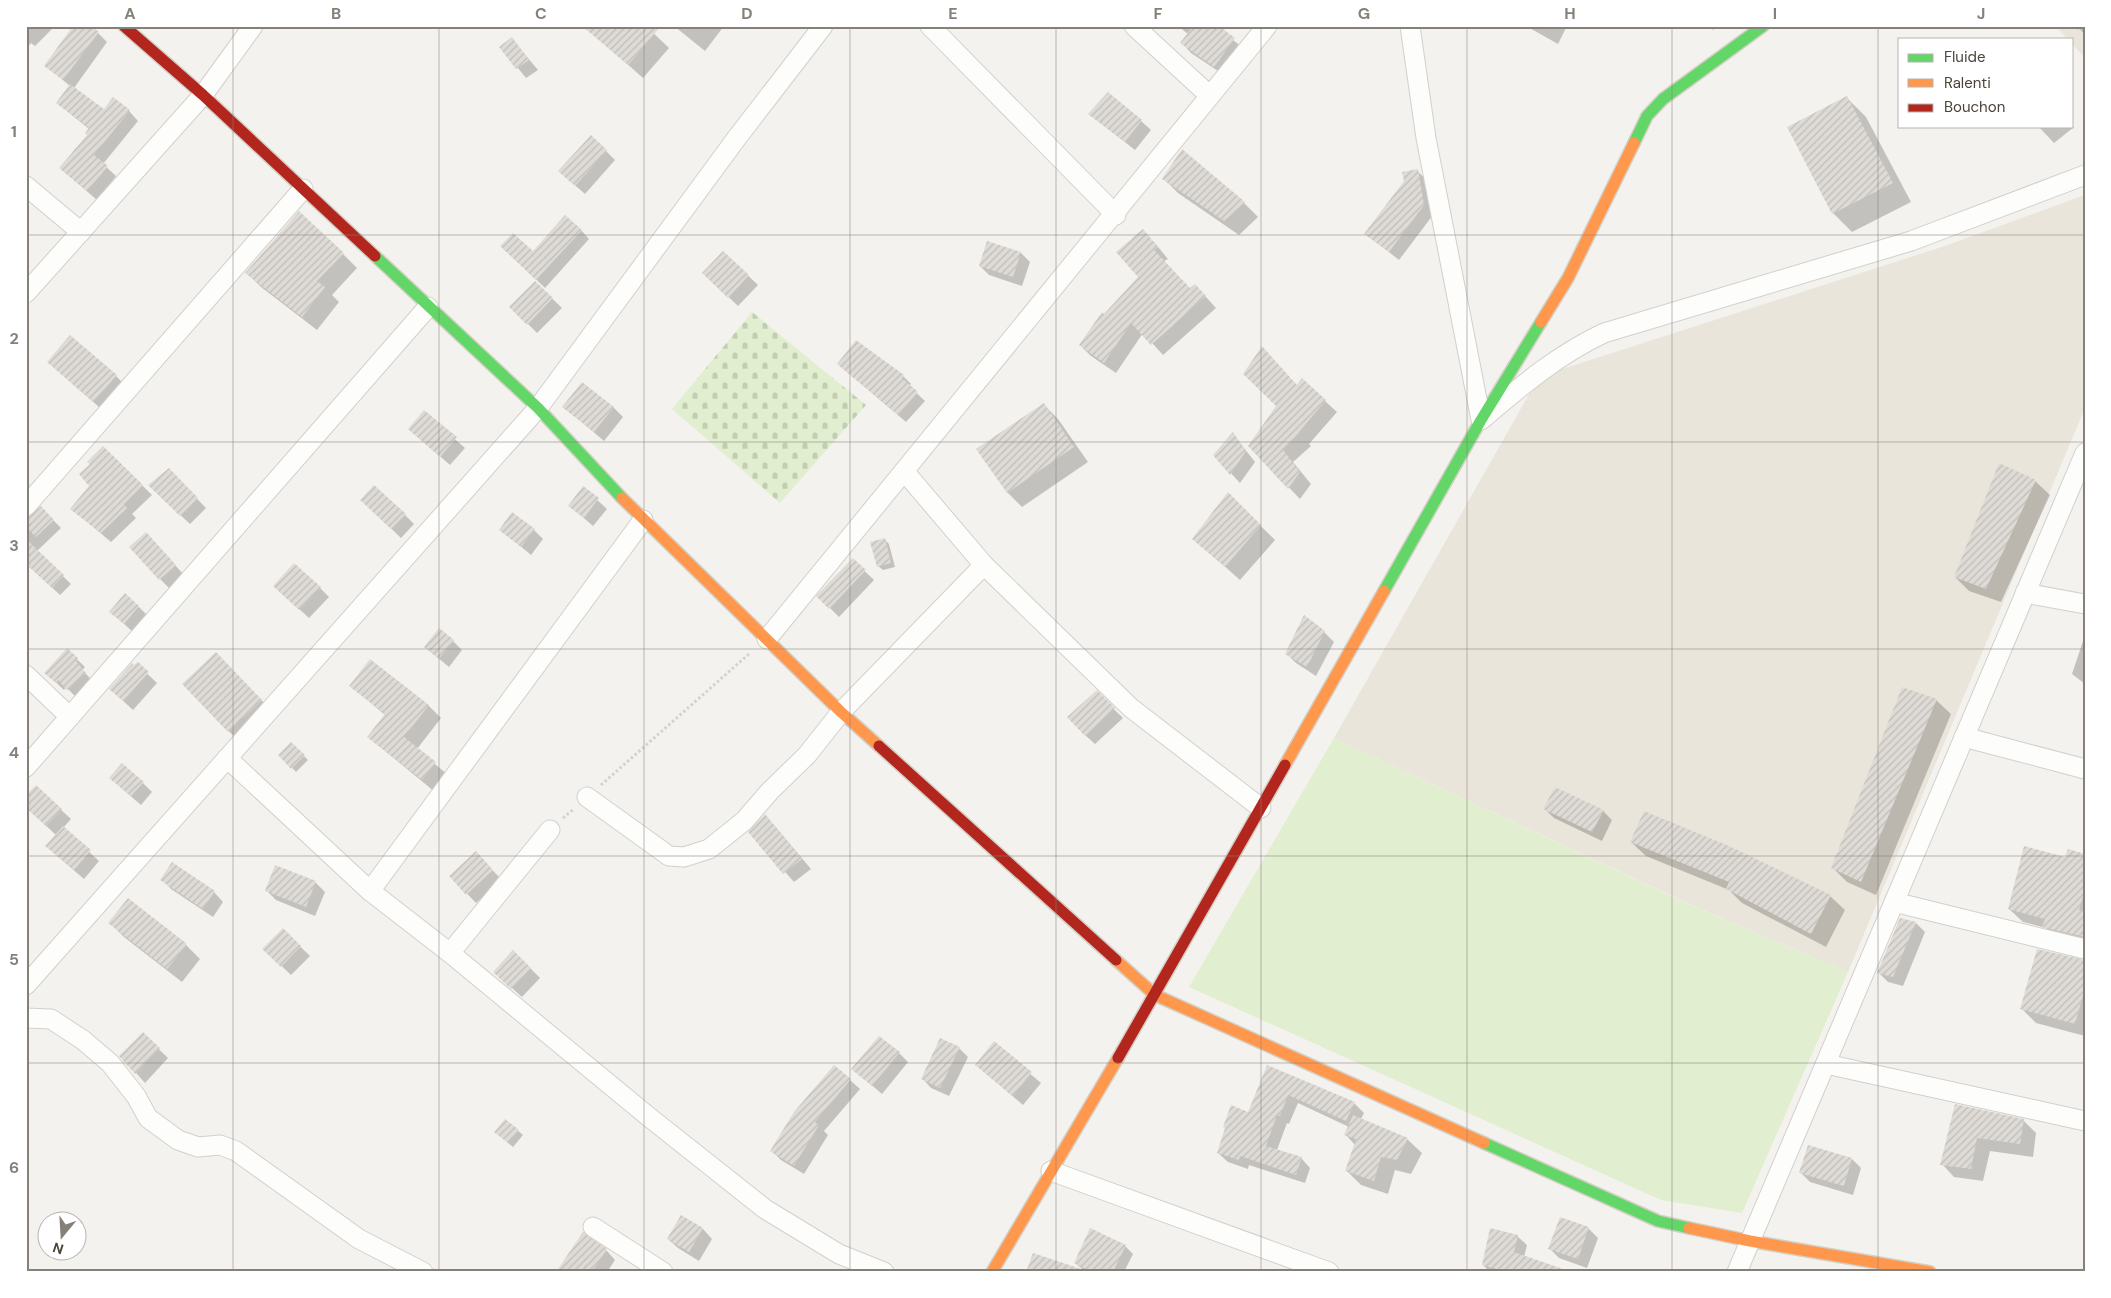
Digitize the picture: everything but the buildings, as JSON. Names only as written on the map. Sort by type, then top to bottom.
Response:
[{"type":"street","points":[[124,26],[203,95],[538,408],[643,520],[842,712],[1155,995],[1658,1221],[1750,1241],[1930,1272]]},
{"type":"street","points":[[26,293],[203,95],[253,26]]},
{"type":"street","points":[[26,985],[538,408],[736,139],[823,26]]},
{"type":"street","points":[[930,26],[1116,215]]},
{"type":"street","points":[[1134,26],[1210,96]]},
{"type":"street","points":[[767,639],[1116,215],[1267,26]]},
{"type":"street","points":[[1410,26],[1426,138],[1481,420]]},
{"type":"street","points":[[992,1272],[1155,995],[1481,420],[1568,278],[1648,116],[1663,99],[1763,26]]},
{"type":"street","points":[[1481,420],[1537,372],[1578,345],[1604,333],[1920,238],[2085,175]]},
{"type":"street","points":[[26,186],[80,232]]},
{"type":"street","points":[[26,506],[303,189]]},
{"type":"street","points":[[26,767],[428,307]]},
{"type":"street","points":[[1737,1272],[2085,453]]},
{"type":"street","points":[[904,471],[984,565],[1131,708],[1261,808]]},
{"type":"street","points":[[370,891],[643,520]]},
{"type":"street","points":[[587,797],[669,856],[684,857],[709,849],[744,821],[770,791],[807,755],[842,712],[984,565]]},
{"type":"street","points":[[2025,593],[2085,604]]},
{"type":"street","points":[[26,675],[70,717]]},
{"type":"street","points":[[1964,737],[2085,769]]},
{"type":"street","points":[[227,758],[370,891],[450,953],[649,1117],[765,1209],[839,1254],[884,1272]]},
{"type":"street","points":[[450,953],[550,830]]},
{"type":"street","points":[[1894,902],[2085,949]]},
{"type":"street","points":[[26,1018],[51,1019],[83,1040],[110,1062],[136,1096],[148,1118],[178,1140],[198,1147],[220,1145],[236,1151],[359,1239],[423,1272]]},
{"type":"street","points":[[1826,1064],[2085,1121]]},
{"type":"street","points":[[1051,1171],[1329,1272]]},
{"type":"street","points":[[593,1226],[663,1272]]},
{"type":"path","points":[[550,830],[767,639]]},
{"type":"shaded area","points":[[2056,26],[2085,26],[2085,58],[2074,46],[2074,38],[2066,38]]},
{"type":"shaded area","points":[[2085,195],[2085,408],[1848,972],[1696,907],[1334,738],[1532,389],[1559,370],[1948,245]]},
{"type":"green space","points":[[752,312],[866,405],[780,503],[672,409]]},
{"type":"green space","points":[[1334,738],[1695,907],[1848,972],[1742,1213],[1661,1200],[1189,987]]},
{"type":"traffic: fast","points":[[1634,143],[1647,116],[1663,99],[1763,26]]},
{"type":"traffic: fast","points":[[375,256],[538,408],[622,498]]},
{"type":"traffic: fast","points":[[1384,591],[1481,420],[1541,322]]},
{"type":"traffic: fast","points":[[1484,1143],[1658,1221],[1689,1228]]},
{"type":"traffic: slow","points":[[1541,322],[1568,278],[1634,143]]},
{"type":"traffic: slow","points":[[622,498],[841,712],[879,746]]},
{"type":"traffic: slow","points":[[1285,765],[1384,591]]},
{"type":"traffic: slow","points":[[1116,960],[1155,995],[1484,1143]]},
{"type":"traffic: slow","points":[[992,1272],[1118,1058]]},
{"type":"traffic: slow","points":[[1689,1228],[1750,1241],[1930,1272]]},
{"type":"traffic: jam","points":[[124,26],[203,95],[375,256]]},
{"type":"traffic: jam","points":[[879,746],[1116,960]]},
{"type":"traffic: jam","points":[[1118,1058],[1285,765]]}]
